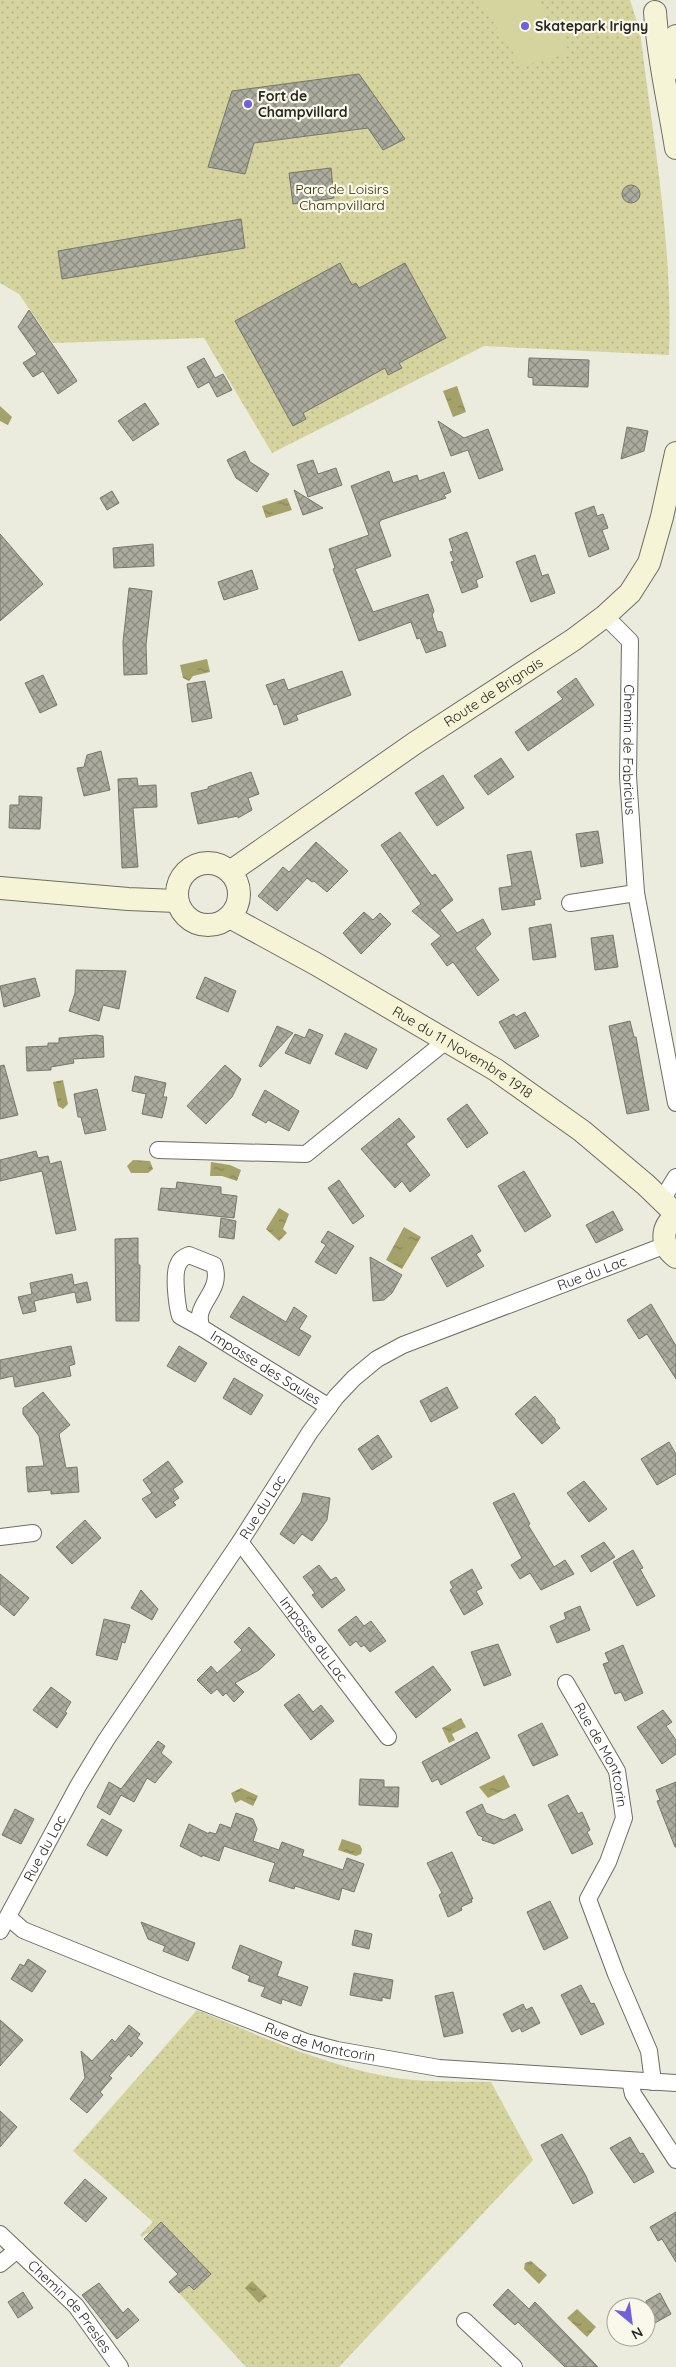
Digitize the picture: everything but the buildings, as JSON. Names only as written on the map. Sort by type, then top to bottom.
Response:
[{"type":"street","points":[[652,6],[664,18],[676,20]]},
{"type":"street","points":[[652,6],[659,62],[665,81],[676,148]]},
{"type":"street","points":[[665,81],[676,36]]},
{"type":"street","name":"Route de Brignais","points":[[230,872],[415,743],[573,640],[605,616],[630,593],[648,563],[662,517],[676,453]]},
{"type":"street","name":"Chemin de Fabricius","points":[[605,616],[630,641],[628,776],[636,892],[676,1103]]},
{"type":"street","points":[[208,863],[216,864],[230,872],[236,880],[239,900],[230,917],[222,923],[203,926],[185,917],[176,900],[178,882],[191,868],[208,863]]},
{"type":"street","points":[[0,888],[128,899],[176,900]]},
{"type":"street","points":[[570,903],[636,892]]},
{"type":"street","name":"Rue du 11 Novembre 1918","points":[[230,917],[316,964],[496,1070],[582,1131],[671,1210]]},
{"type":"street","points":[[158,1150],[306,1154],[446,1041]]},
{"type":"street","points":[[671,1251],[664,1236],[671,1210],[676,1177]]},
{"type":"street","name":"Rue du Lac","points":[[0,1931],[78,1786],[102,1748],[329,1407],[354,1378],[377,1359],[403,1345],[671,1251]]},
{"type":"street","name":"Impasse des Saules","points":[[202,1328],[329,1407]]},
{"type":"street","points":[[0,1537],[33,1533]]},
{"type":"street","name":"Impasse du Lac","points":[[240,1542],[388,1737]]},
{"type":"street","name":"Rue de Montcorin","points":[[566,1683],[617,1771],[624,1818],[608,1862],[588,1899],[616,1974],[649,2051],[653,2082]]},
{"type":"street","name":"Rue de Montcorin","points":[[8,1917],[24,1930],[160,1986],[306,2042],[337,2050],[439,2068],[676,2084]]},
{"type":"street","points":[[630,2081],[632,2094],[676,2160]]},
{"type":"street","name":"Chemin de Presles","points":[[0,2234],[76,2306],[120,2367]]},
{"type":"street","name":"Chemin de Presles","points":[[0,2264],[17,2250]]},
{"type":"street","points":[[464,2320],[514,2367]]},
{"type":"green space","name":"Parc de Loisirs Champvillard","points":[[0,0],[630,0],[640,31],[661,192],[668,272],[669,355],[484,346],[272,453],[204,338],[53,343],[19,294],[0,283]]},
{"type":"green space","name":"Skatepark Irigny","points":[[479,0],[536,0],[570,52],[522,66]]},
{"type":"green space","points":[[197,2010],[289,2048],[360,2070],[411,2080],[491,2082],[533,2160],[339,2367],[246,2367],[179,2293],[189,2285],[194,2290],[211,2274],[147,2233],[142,2237],[140,2235],[153,2222],[73,2151]]},
{"type":"water","points":[[457,386],[466,412],[453,417],[443,391]]},
{"type":"water","points":[[0,406],[12,417],[8,425],[0,421]]},
{"type":"water","points":[[287,498],[292,510],[266,518],[262,506]]},
{"type":"water","points":[[207,659],[210,672],[193,676],[189,681],[183,678],[180,665]]},
{"type":"water","points":[[63,1080],[68,1104],[63,1109],[58,1106],[53,1082]]},
{"type":"water","points":[[133,1160],[150,1161],[153,1169],[148,1173],[131,1173],[127,1166]]},
{"type":"water","points":[[211,1162],[230,1165],[241,1170],[237,1181],[222,1176],[210,1176]]},
{"type":"water","points":[[279,1208],[289,1214],[283,1229],[287,1233],[279,1241],[266,1229]]},
{"type":"water","points":[[404,1227],[421,1237],[402,1269],[386,1260]]},
{"type":"water","points":[[461,1718],[466,1727],[452,1734],[455,1740],[449,1743],[442,1728]]},
{"type":"water","points":[[504,1775],[510,1787],[488,1798],[479,1787]]},
{"type":"water","points":[[241,1788],[258,1796],[253,1806],[241,1800],[235,1803],[231,1793]]},
{"type":"water","points":[[342,1839],[360,1845],[362,1849],[361,1854],[356,1856],[338,1850]]},
{"type":"water","points":[[531,2261],[547,2275],[539,2284],[524,2269],[525,2263]]},
{"type":"water","points":[[252,2281],[267,2296],[259,2303],[245,2288]]},
{"type":"water","points":[[577,2309],[596,2327],[587,2337],[567,2318]]},
{"type":"place","name":"Skatepark Irigny","points":[[525,26]]},
{"type":"place","name":"Fort de Champvillard","points":[[248,104]]}]
